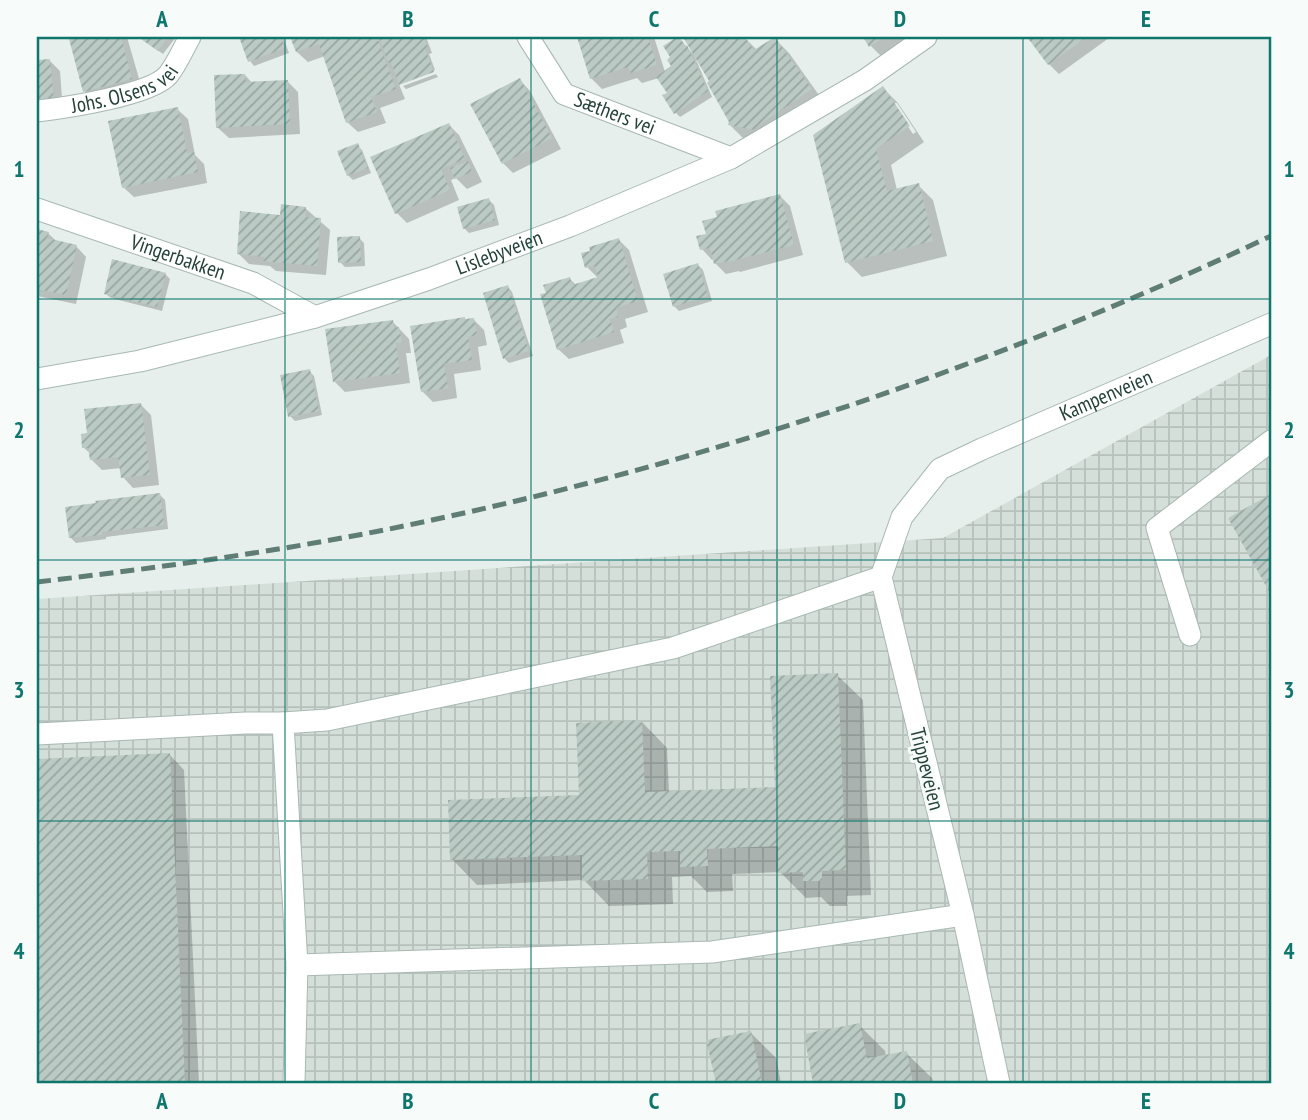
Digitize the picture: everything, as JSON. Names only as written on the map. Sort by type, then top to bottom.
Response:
[{"type":"street","name":"Johs. Olsens vei","points":[[37,111],[135,93],[153,86],[167,76],[190,37]]},
{"type":"street","name":"Sæthers vei","points":[[528,37],[564,94],[731,158]]},
{"type":"street","name":"Lislebyveien","points":[[37,379],[140,361],[315,317],[429,279],[570,226],[731,158],[865,80],[926,37]]},
{"type":"street","name":"Vingerbakken","points":[[37,209],[253,283],[315,317]]},
{"type":"street","name":"Kampenveien","points":[[881,577],[902,517],[940,469],[1271,324]]},
{"type":"street","points":[[1190,635],[1157,528],[1271,441]]},
{"type":"street","points":[[37,734],[327,720],[673,648],[881,577]]},
{"type":"street","name":"Trippeveien","points":[[881,577],[963,915],[999,1083]]},
{"type":"street","points":[[284,723],[298,965],[294,1083]]},
{"type":"street","points":[[298,965],[712,952],[963,915]]},
{"type":"shaded area","points":[[1271,355],[1271,1083],[37,1083],[37,599],[943,538]]},
{"type":"building","points":[[121,37],[132,79],[83,92],[69,39]]},
{"type":"building","points":[[138,37],[168,37],[158,51]]},
{"type":"building","points":[[239,37],[281,37],[285,48],[248,62]]},
{"type":"building","points":[[290,37],[377,37],[396,89],[371,97],[377,112],[346,123],[319,44],[296,52]]},
{"type":"building","points":[[379,37],[424,37],[428,48],[425,49],[434,72],[399,85]]},
{"type":"building","points":[[577,37],[648,37],[657,65],[631,73],[628,67],[590,79]]},
{"type":"building","points":[[677,37],[687,45],[708,91],[674,114],[662,95],[667,93],[656,77],[671,66],[667,60],[670,57],[663,46]]},
{"type":"building","points":[[683,37],[741,37],[747,40],[754,50],[775,37],[812,89],[755,130],[728,125],[729,122],[707,83],[709,81]]},
{"type":"building","points":[[863,37],[884,37],[869,47]]},
{"type":"building","points":[[1027,37],[1087,37],[1048,65]]},
{"type":"building","points":[[50,59],[54,102],[37,104],[37,60]]},
{"type":"building","points":[[245,74],[246,82],[288,80],[290,124],[216,128],[214,75]]},
{"type":"building","points":[[520,78],[552,138],[502,164],[470,104]]},
{"type":"building","points":[[883,86],[910,126],[876,149],[887,191],[919,183],[933,241],[845,263],[813,135]]},
{"type":"building","points":[[178,107],[187,153],[194,152],[198,172],[122,188],[108,121]]},
{"type":"building","points":[[449,123],[465,159],[441,169],[450,190],[395,214],[370,157]]},
{"type":"building","points":[[358,143],[368,168],[347,176],[337,151]]},
{"type":"building","points":[[468,161],[472,172],[455,179],[450,168]]},
{"type":"building","points":[[780,194],[794,245],[714,264],[710,248],[700,250],[696,236],[706,234],[702,221],[717,217],[715,211]]},
{"type":"building","points":[[489,198],[495,220],[463,229],[457,207]]},
{"type":"building","points":[[281,204],[306,207],[305,217],[321,218],[317,266],[263,261],[264,257],[237,254],[240,211],[280,215]]},
{"type":"building","points":[[37,229],[49,232],[47,238],[77,245],[66,295],[37,289]]},
{"type":"building","points":[[360,236],[361,262],[338,263],[337,237]]},
{"type":"building","points":[[619,238],[638,301],[616,308],[618,317],[610,319],[614,332],[557,350],[540,294],[546,293],[543,285],[570,277],[572,285],[598,277],[594,265],[585,268],[581,253],[590,251],[589,247]]},
{"type":"building","points":[[112,259],[166,273],[157,307],[104,294]]},
{"type":"building","points":[[698,263],[708,296],[673,307],[663,274]]},
{"type":"building","points":[[508,285],[529,351],[503,359],[483,293]]},
{"type":"building","points":[[465,317],[474,318],[477,335],[468,337],[472,360],[444,364],[448,388],[421,392],[410,326]]},
{"type":"building","points":[[393,320],[394,328],[399,327],[402,343],[396,343],[400,373],[333,382],[325,329]]},
{"type":"building","points":[[310,369],[319,411],[288,417],[280,375]]},
{"type":"building","points":[[141,403],[150,475],[121,478],[118,457],[90,460],[88,448],[82,448],[81,434],[87,433],[84,409]]},
{"type":"building","points":[[160,493],[164,525],[69,538],[65,507]]},
{"type":"building","points":[[1271,494],[1271,595],[1228,518]]},
{"type":"building","points":[[838,673],[846,870],[822,871],[822,881],[803,881],[803,872],[778,873],[778,846],[707,849],[708,866],[680,867],[680,851],[647,852],[648,879],[582,881],[582,855],[450,860],[448,800],[579,795],[576,723],[642,720],[645,792],[775,787],[770,676]]},
{"type":"building","points":[[170,753],[185,1083],[37,1083],[37,759]]},
{"type":"building","points":[[860,1023],[867,1058],[907,1051],[913,1083],[813,1083],[804,1034]]},
{"type":"building","points":[[751,1031],[762,1083],[716,1083],[706,1040]]},
{"type":"railway","points":[[37,582],[344,538],[446,517],[658,464],[762,434],[969,363],[1071,324],[1271,236]]}]
